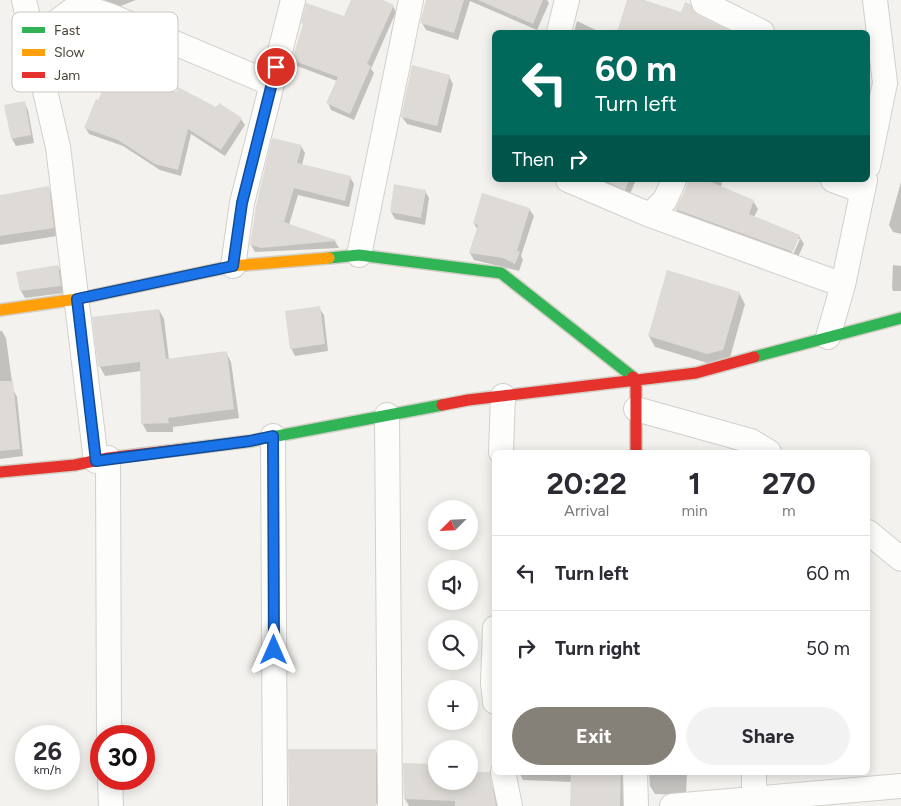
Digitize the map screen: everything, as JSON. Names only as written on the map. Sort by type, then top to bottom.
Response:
[{"type":"street","points":[[233,266],[242,203],[293,0]]},
{"type":"street","points":[[359,255],[411,0]]},
{"type":"street","points":[[560,30],[567,0]]},
{"type":"street","points":[[870,156],[884,82],[875,0]]},
{"type":"street","points":[[701,1],[758,30]]},
{"type":"street","points":[[70,12],[90,9],[99,12]]},
{"type":"street","points":[[178,44],[272,84]]},
{"type":"street","points":[[45,92],[58,147],[77,299],[102,460],[109,725]]},
{"type":"street","points":[[573,182],[650,215],[843,285]]},
{"type":"street","points":[[650,215],[665,200],[673,182]]},
{"type":"street","points":[[828,337],[843,285],[863,186],[843,182]]},
{"type":"street","points":[[0,310],[77,299],[233,266],[359,255],[501,273],[636,380]]},
{"type":"street","points":[[0,472],[75,465],[250,441],[468,400],[696,373],[901,318]]},
{"type":"street","points":[[636,380],[636,450]]},
{"type":"street","points":[[501,450],[503,396]]},
{"type":"street","points":[[636,409],[757,449]]},
{"type":"street","points":[[387,415],[390,806]]},
{"type":"street","points":[[273,436],[275,806]]},
{"type":"street","points":[[870,534],[901,559]]},
{"type":"street","points":[[505,775],[510,806]]},
{"type":"street","points":[[636,775],[636,806]]},
{"type":"street","points":[[754,775],[754,802]]},
{"type":"street","points":[[672,806],[754,802],[901,786]]},
{"type":"street","points":[[110,790],[111,806]]},
{"type":"building","points":[[351,0],[383,0],[394,5],[367,64],[371,66],[350,114],[326,103],[338,77],[292,60],[303,24],[301,23],[306,3],[344,16]]},
{"type":"building","points":[[426,0],[464,0],[454,33],[420,23]]},
{"type":"building","points":[[478,0],[543,0],[533,24]]},
{"type":"building","points":[[627,0],[644,0],[681,12],[685,2],[690,4],[698,15],[728,30],[618,30]]},
{"type":"building","points":[[412,65],[450,75],[437,126],[401,117]]},
{"type":"building","points":[[178,87],[216,107],[219,103],[242,118],[221,150],[188,129],[178,170],[155,164],[118,140],[84,128],[96,99],[98,100],[102,92],[178,92]]},
{"type":"building","points":[[25,101],[31,135],[11,139],[4,105]]},
{"type":"building","points":[[272,138],[302,145],[297,163],[351,176],[345,201],[294,188],[284,222],[335,241],[261,248],[250,245],[256,206]]},
{"type":"building","points":[[607,182],[628,182],[625,190]]},
{"type":"building","points":[[688,182],[711,182],[754,200],[749,214],[800,235],[793,252],[675,209]]},
{"type":"building","points":[[394,184],[426,190],[421,218],[390,212]]},
{"type":"building","points":[[49,186],[54,228],[0,236],[0,195]]},
{"type":"building","points":[[482,193],[530,208],[517,251],[520,252],[515,264],[503,258],[469,253],[478,225],[473,224]]},
{"type":"building","points":[[58,265],[61,286],[20,291],[16,272]]},
{"type":"building","points":[[667,270],[740,292],[723,350],[707,354],[648,336]]},
{"type":"building","points":[[320,306],[325,344],[290,349],[285,311]]},
{"type":"building","points":[[159,309],[166,359],[227,351],[234,409],[168,418],[169,423],[141,424],[140,362],[98,367],[92,317]]},
{"type":"building","points":[[0,381],[13,381],[20,449],[0,451]]},
{"type":"building","points":[[288,749],[376,749],[376,806],[289,806]]},
{"type":"building","points":[[403,763],[428,764],[428,790],[478,790],[478,772],[490,772],[496,806],[455,806],[455,801],[404,799]]},
{"type":"building","points":[[571,775],[621,775],[620,806],[570,806]]},
{"type":"traffic: fast","points":[[329,258],[359,255],[501,273],[633,377]]},
{"type":"traffic: fast","points":[[754,357],[901,318]]},
{"type":"traffic: fast","points":[[194,448],[251,441],[442,405]]},
{"type":"traffic: slow","points":[[0,310],[77,299],[233,266],[329,258]]},
{"type":"traffic: jam","points":[[442,405],[468,400],[696,373],[754,357]]},
{"type":"traffic: jam","points":[[633,377],[636,380],[636,450]]},
{"type":"traffic: jam","points":[[0,472],[75,465],[108,458],[194,448]]},
{"type":"route","points":[[274,650],[273,436],[250,441],[96,461],[77,299],[233,266],[242,203],[276,67]]}]
